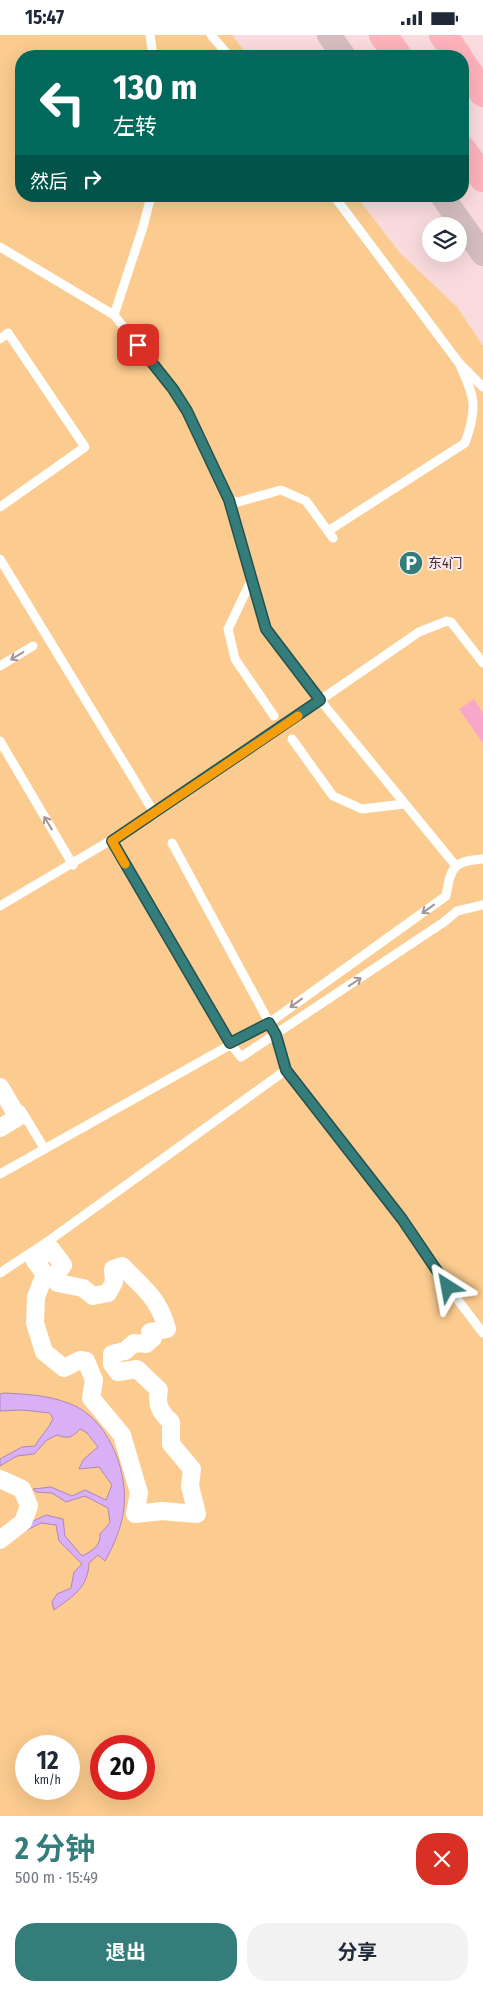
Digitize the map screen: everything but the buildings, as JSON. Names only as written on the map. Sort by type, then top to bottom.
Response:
[{"type":"highway","points":[[383,35],[394,50]]},
{"type":"highway","points":[[443,35],[454,50]]},
{"type":"highway","points":[[469,73],[483,93]]},
{"type":"highway","points":[[469,159],[483,178]]},
{"type":"street","points":[[329,35],[340,50]]},
{"type":"street","points":[[446,202],[483,254]]},
{"type":"street","points":[[0,1087],[18,1117],[0,1128]]},
{"type":"street","points":[[51,1249],[63,1265],[57,1273],[58,1283],[82,1288],[93,1296],[108,1293],[114,1282],[113,1269],[122,1266],[148,1291],[162,1311],[167,1329],[150,1331],[153,1339],[146,1344],[134,1343],[125,1351],[112,1354],[112,1364],[118,1372],[137,1369],[159,1390],[157,1401],[161,1412],[171,1422],[171,1443],[192,1469],[190,1486],[197,1514],[162,1511],[135,1514],[139,1493],[122,1435],[91,1397],[94,1380],[86,1361],[80,1361],[64,1368],[44,1353],[35,1323],[36,1297],[45,1274],[35,1261],[51,1249]]},
{"type":"street","points":[[0,1479],[22,1489],[29,1506],[23,1522],[0,1540]]},
{"type":"lane","points":[[150,35],[152,50]]},
{"type":"lane","points":[[212,35],[224,50]]},
{"type":"lane","points":[[114,315],[149,202]]},
{"type":"lane","points":[[338,202],[459,363],[483,387]]},
{"type":"lane","points":[[0,247],[114,315],[173,389],[187,411],[229,500],[266,629],[320,700],[456,865]]},
{"type":"lane","points":[[0,339],[8,333],[85,447],[0,507]]},
{"type":"lane","points":[[229,500],[238,502],[280,490],[306,501],[331,535],[465,443],[474,418],[472,391],[459,363]]},
{"type":"lane","points":[[0,559],[156,813]]},
{"type":"lane","points":[[251,581],[228,629],[235,659],[274,716]]},
{"type":"lane","points":[[0,906],[73,865],[156,813],[419,632],[446,621],[451,622],[483,663]]},
{"type":"lane","points":[[0,666],[33,646]]},
{"type":"lane","points":[[292,739],[333,796],[362,809],[404,804]]},
{"type":"lane","points":[[0,741],[73,865]]},
{"type":"lane","points":[[112,841],[230,1043],[241,1057],[444,922],[457,911],[483,905]]},
{"type":"lane","points":[[172,843],[276,1035],[286,1070],[402,1219],[448,1287],[483,1333]]},
{"type":"lane","points":[[0,1174],[230,1043],[269,1023],[446,896],[449,879],[456,865],[470,858],[483,859]]},
{"type":"lane","points":[[446,896],[457,911]]},
{"type":"lane","points":[[0,1273],[47,1242],[286,1070]]},
{"type":"lane","points":[[0,1075],[44,1148]]},
{"type":"shaded area","points":[[0,35],[232,35],[243,50],[15,50],[15,202],[361,202],[400,253],[457,307],[483,346],[483,1816],[0,1816]]},
{"type":"shaded area","points":[[0,1394],[52,1398],[82,1410],[94,1419],[104,1432],[118,1461],[122,1477],[124,1492],[123,1514],[117,1535],[105,1561],[98,1555],[89,1563],[86,1579],[78,1591],[54,1610],[52,1602],[57,1594],[71,1588],[74,1572],[82,1564],[59,1541],[56,1525],[41,1523],[27,1530],[29,1523],[46,1515],[63,1519],[65,1536],[82,1556],[95,1548],[99,1542],[100,1534],[110,1523],[108,1508],[85,1496],[66,1502],[52,1493],[36,1492],[33,1489],[51,1487],[72,1496],[85,1490],[106,1500],[112,1485],[99,1467],[79,1469],[83,1460],[98,1447],[87,1433],[80,1429],[70,1437],[57,1435],[47,1440],[34,1454],[17,1456],[0,1466],[0,1459],[22,1447],[35,1446],[53,1419],[50,1413],[22,1410],[0,1411]]},
{"type":"slow traffic","points":[[125,864],[112,841],[298,716]]},
{"type":"place","name":"东4门","points":[[411,563]]},
{"type":"route","points":[[138,345],[173,389],[187,411],[229,500],[266,629],[320,700],[156,813],[112,841],[230,1043],[269,1023],[276,1035],[286,1070],[402,1219],[448,1287]]}]
